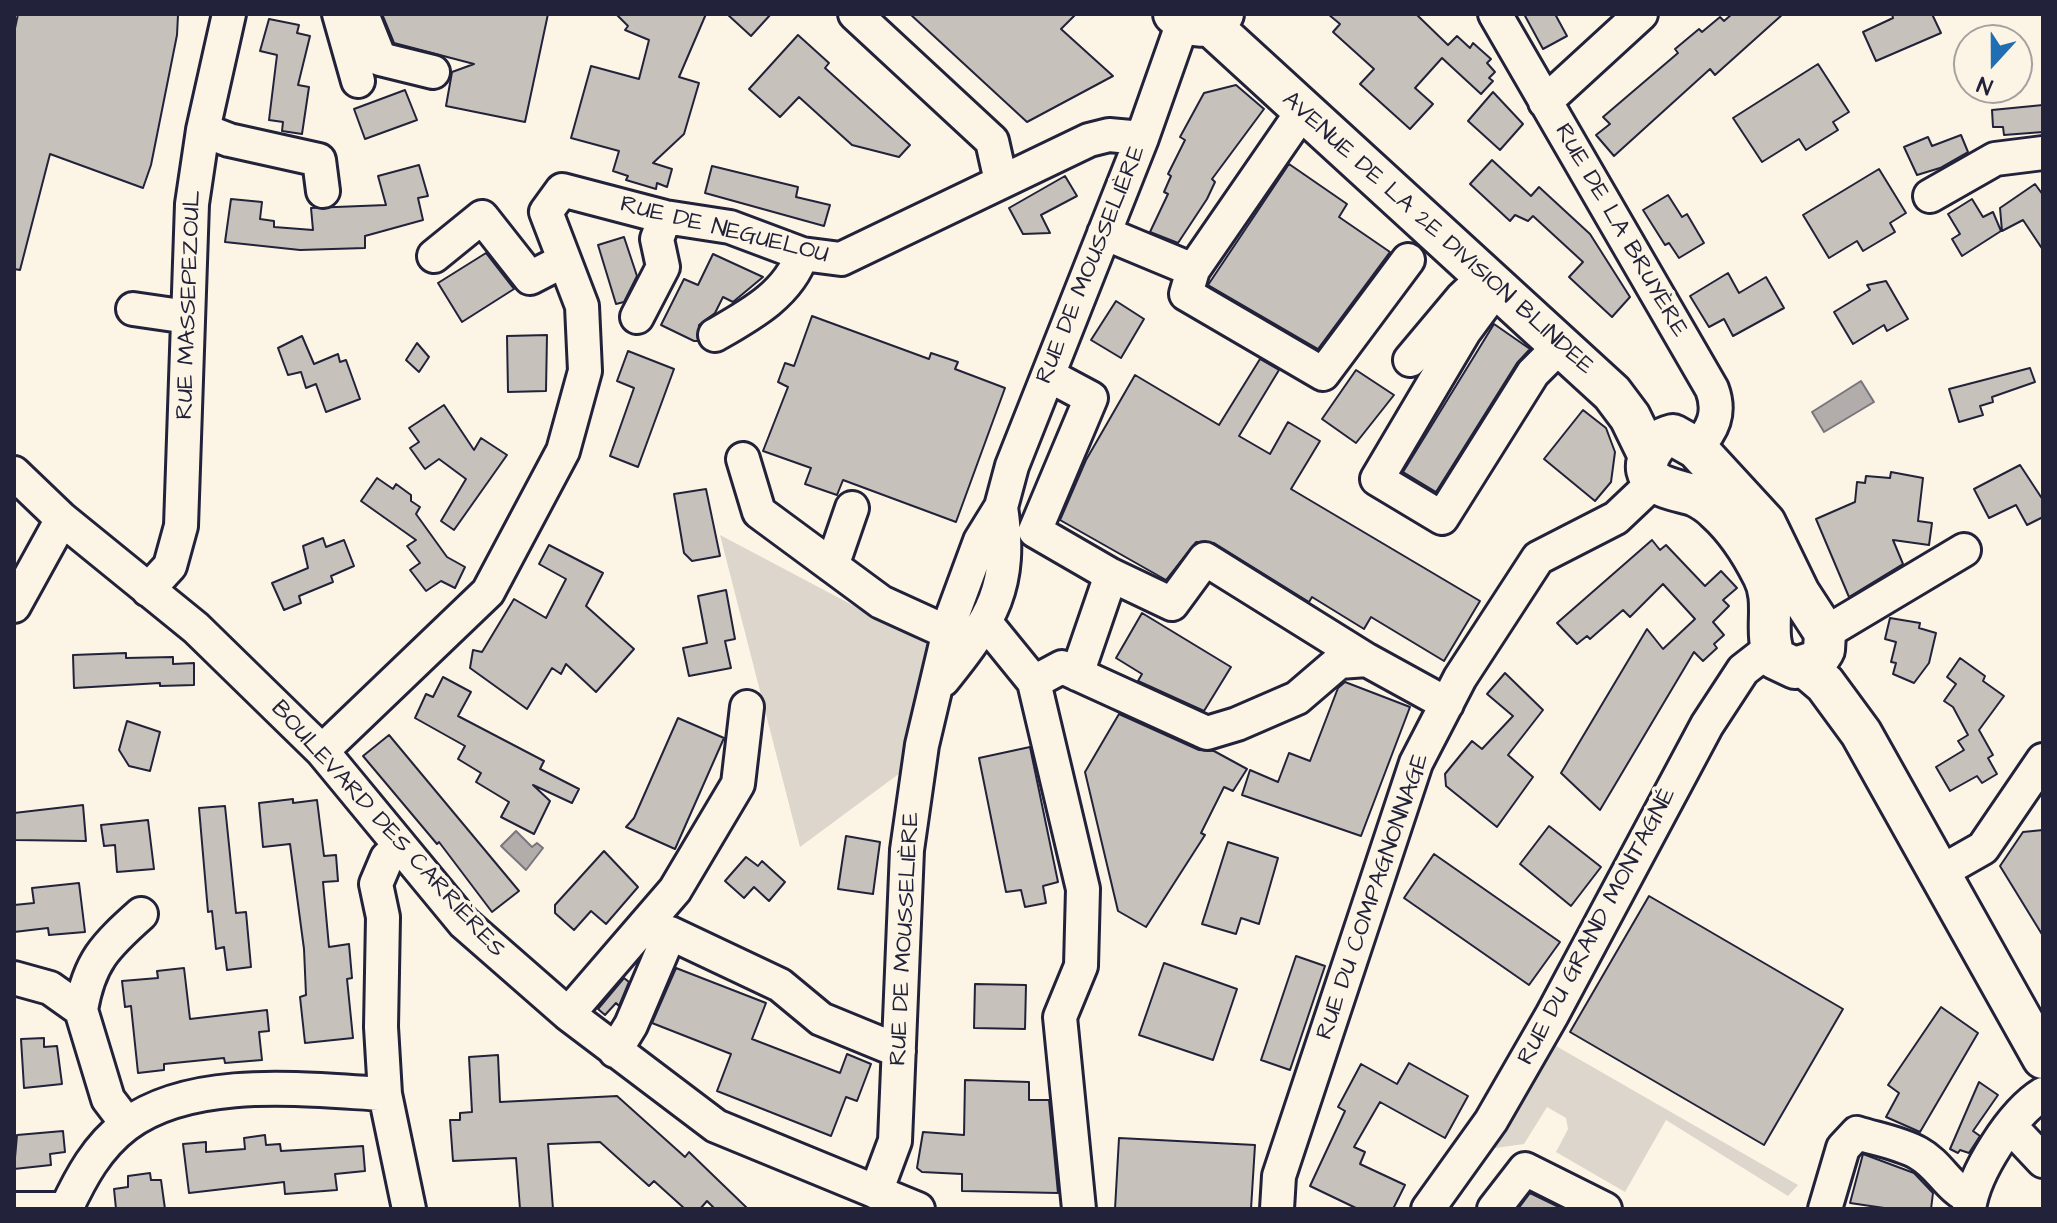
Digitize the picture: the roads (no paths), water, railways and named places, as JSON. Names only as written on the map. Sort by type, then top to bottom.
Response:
[{"type":"main road","name":"AVENUE DE LA 2E DIVISION BLINDEE","points":[[1206,18],[1302,112],[1492,281],[1618,399],[1668,455]]},
{"type":"main road","name":"AVENUE DE LA 2E DIVISION BLINDEE","points":[[1206,18],[1311,90],[1633,386],[1668,455]]},
{"type":"main road","points":[[1818,650],[1784,665],[1770,649],[1772,597],[1764,577],[1741,540],[1716,510],[1696,496],[1664,489],[1668,455],[1765,523],[1810,613],[1818,650],[1846,709],[2043,1011]]},
{"type":"main road","points":[[1950,868],[2043,1058]]},
{"type":"street","name":"RUE MASSEPEZOUL","points":[[148,590],[170,566],[181,526],[192,204],[203,130],[229,14]]},
{"type":"street","points":[[339,14],[358,81]]},
{"type":"street","points":[[362,14],[380,59],[433,72]]},
{"type":"street","points":[[855,14],[992,141],[1001,181]]},
{"type":"street","name":"RUE DE LA BRUYÈRE","points":[[1495,14],[1712,389],[1717,403],[1709,434],[1668,455]]},
{"type":"street","points":[[1545,102],[1641,14]]},
{"type":"street","name":"RUE DE MOUSSELIÈRE","points":[[876,1192],[895,1141],[907,850],[922,745],[939,686],[949,633],[980,541],[1001,507],[1012,466],[1142,138],[1206,18]]},
{"type":"street","points":[[1302,112],[1193,270],[1186,294],[1323,374],[1408,260]]},
{"type":"street","points":[[203,130],[229,140],[319,160],[323,191]]},
{"type":"street","name":"RUE DE NEGUELOU","points":[[322,751],[488,592],[557,464],[585,371],[582,306],[546,212],[562,190],[665,217],[730,227],[802,254],[841,259],[1089,140],[1109,135],[1142,138]]},
{"type":"street","points":[[1930,196],[1995,159],[2043,153]]},
{"type":"street","points":[[434,256],[482,217],[530,278],[563,261]]},
{"type":"street","points":[[637,317],[663,267],[657,239],[665,217]]},
{"type":"street","points":[[1104,233],[1193,270]]},
{"type":"street","points":[[715,335],[757,311],[796,272],[802,254]]},
{"type":"street","points":[[1492,281],[1377,479],[1442,518],[1533,373],[1560,346]]},
{"type":"street","points":[[1410,360],[1462,298],[1492,281]]},
{"type":"street","points":[[133,309],[188,317]]},
{"type":"street","points":[[1007,547],[1035,531],[1091,398],[1048,375]]},
{"type":"street","name":"RUE DU COMPAGNONNAGE","points":[[1277,1209],[1279,1176],[1416,763],[1447,704],[1538,558],[1616,518],[1668,455]]},
{"type":"street","points":[[743,459],[759,512],[881,602],[949,633]]},
{"type":"street","name":"BOULEVARD DES CARRIÈRES","points":[[14,473],[62,519],[196,628],[322,751],[422,875],[495,952],[568,1014],[716,1126],[918,1209]]},
{"type":"street","name":"RUE DE MOUSSELIÈRE","points":[[939,686],[986,623],[996,602],[1007,547],[1001,507]]},
{"type":"street","points":[[832,566],[852,508]]},
{"type":"street","points":[[14,606],[62,519]]},
{"type":"street","points":[[1035,531],[1111,575],[1172,604],[1205,559],[1367,660],[1447,704]]},
{"type":"street","points":[[1818,650],[1964,550]]},
{"type":"street","points":[[1077,674],[1111,575]]},
{"type":"street","points":[[986,623],[1034,682],[1083,889],[1081,966],[1060,1017],[1079,1209]]},
{"type":"street","name":"RUE DU GRAND MONTAGNÉ","points":[[1435,1206],[1491,1121],[1552,1015],[1707,725],[1743,670],[1770,649]]},
{"type":"street","points":[[1034,682],[1062,667],[1207,733],[1237,724],[1297,698],[1339,662],[1367,660]]},
{"type":"street","points":[[568,1014],[675,890],[738,784],[747,707]]},
{"type":"street","points":[[1950,868],[1983,848],[2043,760]]},
{"type":"street","points":[[399,847],[387,858],[376,884],[383,917],[381,1027],[385,1094],[409,1209]]},
{"type":"street","points":[[383,917],[395,892],[407,880],[422,875]]},
{"type":"street","points":[[127,1124],[108,1099],[81,1010],[87,976],[113,939],[141,914]]},
{"type":"street","points":[[615,1051],[631,1025],[670,933],[780,985],[821,1019],[899,1051]]},
{"type":"street","points":[[14,978],[50,988],[81,1010]]},
{"type":"street","points":[[16,1209],[63,1209],[83,1172],[127,1124],[183,1099],[239,1089],[385,1094]]},
{"type":"street","points":[[1825,1209],[1843,1148],[1857,1133],[1917,1152],[1938,1168],[1960,1202],[2011,1127],[2043,1094]]},
{"type":"street","points":[[2011,1127],[2043,1161]]},
{"type":"street","points":[[1494,1209],[1525,1169],[1605,1209]]}]
